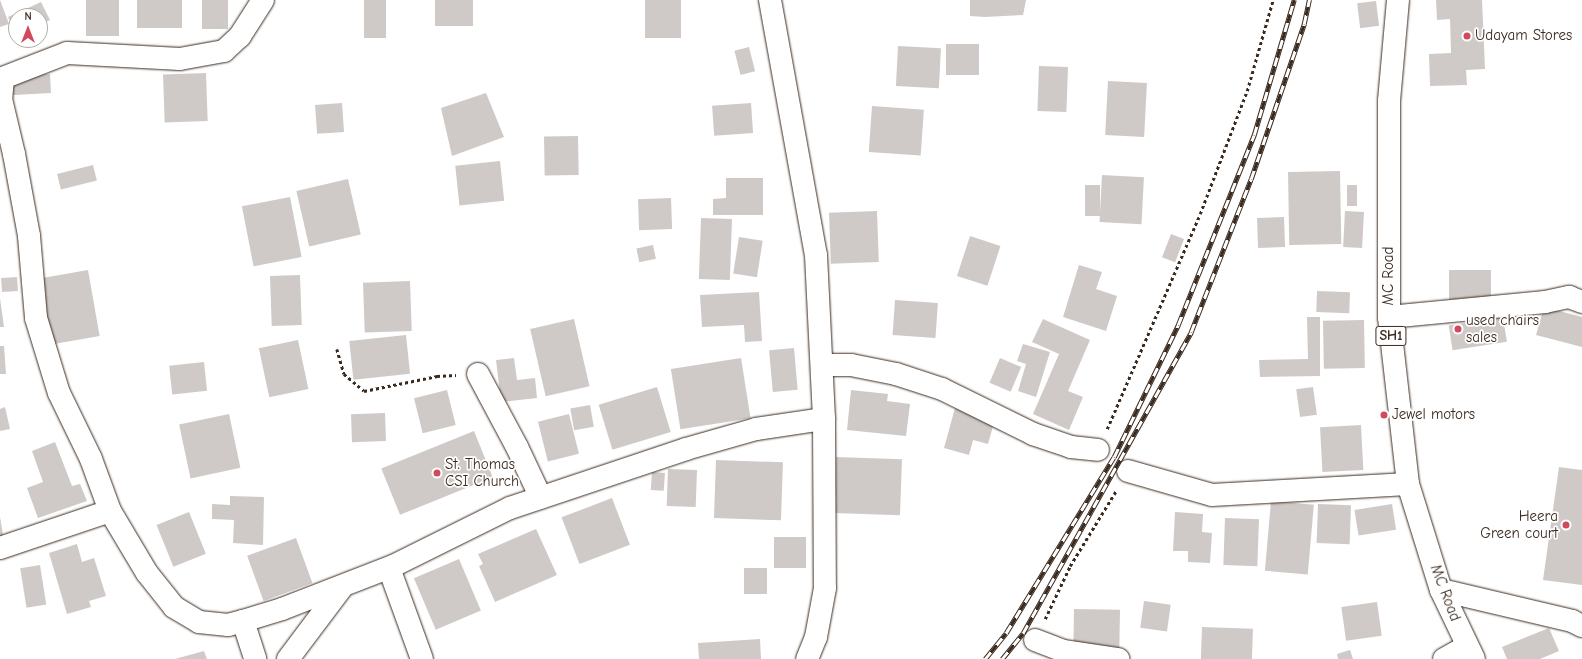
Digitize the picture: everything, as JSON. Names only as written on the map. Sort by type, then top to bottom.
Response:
[{"type":"street","points":[[263,0],[240,36],[224,51],[180,59],[67,53],[1,76],[0,100],[14,154],[29,236],[36,318],[59,393],[90,459],[110,511],[147,573],[174,607],[199,622],[228,625],[243,621],[342,587],[388,568],[451,539],[510,508],[686,449],[756,430],[824,419]]},
{"type":"street","points":[[770,0],[816,255],[824,419],[825,588],[816,637],[808,659]]},
{"type":"street","name":"MC Road","points":[[1398,0],[1389,101],[1389,317],[1408,484],[1441,590],[1470,652]]},
{"type":"street","points":[[1389,317],[1545,302],[1569,297],[1582,302]]},
{"type":"street","points":[[822,365],[851,365],[896,374],[942,389],[1033,434],[1071,447],[1098,450]]},
{"type":"street","points":[[478,374],[517,447],[541,498]]},
{"type":"street","points":[[1128,471],[1212,495],[1408,484]]},
{"type":"street","points":[[0,548],[110,511]]},
{"type":"street","points":[[388,568],[422,659]]},
{"type":"street","points":[[288,659],[342,587]]},
{"type":"street","points":[[1441,590],[1572,621],[1582,626]]},
{"type":"street","points":[[243,621],[254,659]]},
{"type":"street","points":[[1035,640],[1063,651],[1118,659]]},
{"type":"street","points":[[1444,659],[1470,652]]},
{"type":"path","points":[[1098,450],[1200,214],[1247,92],[1273,0]]},
{"type":"path","points":[[337,349],[344,374],[364,391],[437,376],[478,374]]},
{"type":"path","points":[[1035,640],[1070,566],[1128,471]]},
{"type":"building","points":[[0,0],[8,24],[0,27]]},
{"type":"building","points":[[86,0],[119,0],[119,36],[86,36]]},
{"type":"building","points":[[137,0],[182,0],[182,28],[137,28]]},
{"type":"building","points":[[202,0],[228,0],[228,29],[202,29]]},
{"type":"building","points":[[364,0],[386,0],[386,38],[364,38]]},
{"type":"building","points":[[435,0],[473,0],[473,26],[435,26]]},
{"type":"building","points":[[645,0],[681,0],[681,38],[645,38]]},
{"type":"building","points":[[970,0],[1026,0],[1023,15],[985,17],[970,16]]},
{"type":"building","name":"Udayam Stores","points":[[1436,0],[1482,0],[1485,69],[1466,70],[1467,85],[1430,86],[1429,54],[1451,53],[1450,19],[1437,20]]},
{"type":"building","points":[[1376,1],[1379,26],[1360,28],[1357,3]]},
{"type":"building","points":[[41,2],[44,8],[28,8]]},
{"type":"building","points":[[946,44],[979,44],[979,75],[946,75]]},
{"type":"building","points":[[898,46],[941,48],[939,88],[896,86]]},
{"type":"building","points":[[749,47],[755,71],[740,75],[734,51]]},
{"type":"building","points":[[1039,66],[1068,67],[1066,112],[1037,111]]},
{"type":"building","points":[[206,73],[208,121],[165,122],[163,75]]},
{"type":"building","points":[[50,74],[51,93],[5,95],[4,76]]},
{"type":"building","points":[[1108,81],[1147,83],[1144,137],[1105,135]]},
{"type":"building","points":[[486,93],[504,137],[452,156],[441,108]]},
{"type":"building","points":[[342,103],[344,132],[317,134],[315,105]]},
{"type":"building","points":[[751,103],[753,133],[714,136],[712,106]]},
{"type":"building","points":[[872,106],[924,110],[921,156],[869,152]]},
{"type":"building","points":[[578,136],[579,175],[545,176],[544,137]]},
{"type":"building","points":[[500,161],[504,201],[459,205],[455,166]]},
{"type":"building","points":[[93,165],[97,181],[61,189],[57,174]]},
{"type":"building","points":[[1340,171],[1341,244],[1289,245],[1288,172]]},
{"type":"building","points":[[1102,175],[1144,177],[1141,224],[1100,222]]},
{"type":"building","points":[[726,178],[763,178],[763,215],[713,215],[713,199],[726,198]]},
{"type":"building","points":[[348,179],[361,235],[309,246],[296,191]]},
{"type":"building","points":[[1085,185],[1100,185],[1100,216],[1085,216]]},
{"type":"building","points":[[1347,185],[1357,185],[1357,206],[1347,206]]},
{"type":"building","points":[[290,197],[302,257],[254,266],[242,206]]},
{"type":"building","points":[[671,198],[672,229],[639,230],[638,199]]},
{"type":"building","points":[[877,211],[879,262],[831,264],[829,213]]},
{"type":"building","points":[[1345,211],[1364,212],[1362,248],[1343,247]]},
{"type":"building","points":[[1284,217],[1285,247],[1258,248],[1257,218]]},
{"type":"building","points":[[701,218],[732,219],[730,280],[699,279]]},
{"type":"building","points":[[1171,234],[1184,239],[1175,262],[1162,257]]},
{"type":"building","points":[[970,236],[1000,246],[987,286],[957,276]]},
{"type":"building","points":[[739,237],[763,241],[757,277],[733,274]]},
{"type":"building","points":[[653,245],[656,259],[639,262],[636,249]]},
{"type":"building","points":[[1079,265],[1102,272],[1096,289],[1117,296],[1106,331],[1063,317]]},
{"type":"building","points":[[88,270],[100,336],[40,347],[28,281]]},
{"type":"building","points":[[1449,270],[1491,270],[1491,303],[1449,303]]},
{"type":"building","points":[[300,275],[302,325],[272,326],[270,276]]},
{"type":"building","points":[[17,277],[18,291],[2,292],[1,278]]},
{"type":"building","points":[[410,281],[412,331],[365,333],[363,283]]},
{"type":"building","points":[[1317,291],[1350,292],[1349,313],[1316,312]]},
{"type":"building","points":[[759,292],[762,341],[745,342],[744,325],[702,327],[700,295]]},
{"type":"building","points":[[0,298],[4,327],[0,327]]},
{"type":"building","points":[[895,300],[938,303],[935,338],[893,335]]},
{"type":"building","points":[[1544,307],[1582,317],[1582,347],[1536,335]]},
{"type":"building","points":[[1307,317],[1320,317],[1320,376],[1260,377],[1259,360],[1308,359]]},
{"type":"building","points":[[1503,317],[1507,342],[1453,350],[1449,326]]},
{"type":"building","points":[[574,319],[590,386],[546,396],[530,329]]},
{"type":"building","points":[[1043,319],[1090,340],[1068,391],[1083,397],[1069,430],[1033,414],[1059,354],[1032,342]]},
{"type":"building","points":[[1364,320],[1365,368],[1324,369],[1323,321]]},
{"type":"building","points":[[406,335],[410,374],[353,380],[349,341]]},
{"type":"building","points":[[298,340],[308,389],[269,397],[259,348]]},
{"type":"building","points":[[1023,344],[1050,352],[1036,397],[1018,391],[1026,364],[1017,361]]},
{"type":"building","points":[[0,346],[4,346],[6,374],[0,374]]},
{"type":"building","points":[[794,348],[798,390],[773,392],[769,350]]},
{"type":"building","points":[[514,358],[517,380],[535,378],[537,398],[501,402],[496,360]]},
{"type":"building","points":[[741,358],[751,418],[680,429],[671,369]]},
{"type":"building","points":[[1000,358],[1021,367],[1011,392],[989,383]]},
{"type":"building","points":[[204,362],[207,391],[172,394],[169,366]]},
{"type":"building","points":[[657,387],[671,432],[612,450],[599,405]]},
{"type":"building","points":[[1313,387],[1317,415],[1300,417],[1296,389]]},
{"type":"building","points":[[447,390],[456,425],[423,433],[414,398]]},
{"type":"building","points":[[851,390],[888,394],[887,401],[910,404],[906,436],[847,430]]},
{"type":"building","points":[[590,405],[594,427],[574,430],[570,408]]},
{"type":"building","points":[[5,407],[10,429],[0,431],[0,409]]},
{"type":"building","points":[[955,408],[995,419],[988,444],[973,440],[969,455],[944,448]]},
{"type":"building","points":[[385,413],[386,441],[352,442],[351,414]]},
{"type":"building","points":[[229,414],[240,468],[191,478],[179,425]]},
{"type":"building","points":[[569,414],[579,454],[548,462],[538,422]]},
{"type":"building","points":[[1361,425],[1363,470],[1322,472],[1320,427]]},
{"type":"building","name":"St. Thomas CSI Church","points":[[474,431],[493,477],[400,515],[381,468]]},
{"type":"building","points":[[55,442],[72,486],[80,484],[87,501],[38,518],[27,488],[43,482],[32,451]]},
{"type":"building","points":[[836,457],[902,459],[900,515],[834,513]]},
{"type":"building","points":[[716,460],[783,462],[781,520],[714,518]]},
{"type":"building","name":"Heera Green court","points":[[1559,467],[1582,470],[1582,585],[1543,580]]},
{"type":"building","points":[[668,469],[697,470],[696,507],[667,506]]},
{"type":"building","points":[[652,472],[665,473],[664,491],[651,490]]},
{"type":"building","points":[[230,496],[264,497],[263,545],[233,543],[234,520],[212,519],[212,504],[230,505]]},
{"type":"building","points":[[612,498],[630,545],[580,564],[562,517]]},
{"type":"building","points":[[1271,501],[1314,505],[1308,574],[1265,571]]},
{"type":"building","points":[[1318,504],[1351,505],[1350,544],[1317,543]]},
{"type":"building","points":[[1392,504],[1396,530],[1359,536],[1354,510]]},
{"type":"building","points":[[189,512],[206,554],[173,567],[157,525]]},
{"type":"building","points":[[1175,512],[1203,514],[1202,532],[1212,533],[1210,563],[1188,562],[1188,551],[1173,551]]},
{"type":"building","points":[[0,517],[4,541],[0,542]]},
{"type":"building","points":[[1225,518],[1259,519],[1257,566],[1223,565]]},
{"type":"building","points":[[536,529],[557,575],[495,602],[479,566],[483,564],[478,554]]},
{"type":"building","points":[[774,537],[806,537],[806,568],[774,568]]},
{"type":"building","points":[[296,538],[312,583],[264,601],[247,556]]},
{"type":"building","points":[[77,544],[82,562],[94,558],[106,596],[89,601],[91,607],[67,614],[49,553]]},
{"type":"building","points":[[459,559],[481,611],[436,630],[414,578]]},
{"type":"building","points":[[40,565],[46,605],[27,608],[20,568]]},
{"type":"building","points":[[744,568],[767,568],[767,594],[744,594]]},
{"type":"building","points":[[1144,601],[1171,605],[1167,631],[1140,628]]},
{"type":"building","points":[[1377,602],[1382,636],[1346,641],[1341,607]]},
{"type":"building","points":[[1074,609],[1120,610],[1119,652],[1073,651]]},
{"type":"building","points":[[1202,627],[1253,629],[1252,659],[1201,659]]},
{"type":"building","points":[[1549,628],[1559,651],[1540,659],[1507,659],[1502,647]]},
{"type":"building","points":[[760,639],[761,659],[699,659],[698,643]]},
{"type":"building","points":[[1350,650],[1353,659],[1338,659],[1337,654]]},
{"type":"building","points":[[204,651],[207,659],[175,659]]},
{"type":"railway","points":[[985,659],[1006,633],[1114,457],[1178,325],[1254,135],[1294,0]]},
{"type":"railway","points":[[1002,659],[1023,633],[1191,332],[1251,179],[1304,24],[1309,0]]},
{"type":"place","name":"Udayam Stores","points":[[1467,36]]},
{"type":"place","name":"used chairs sales","points":[[1458,329]]},
{"type":"place","name":"Jewel motors","points":[[1384,415]]},
{"type":"place","name":"St. Thomas CSI Church","points":[[437,473]]},
{"type":"place","name":"Heera Green court","points":[[1566,525]]}]
